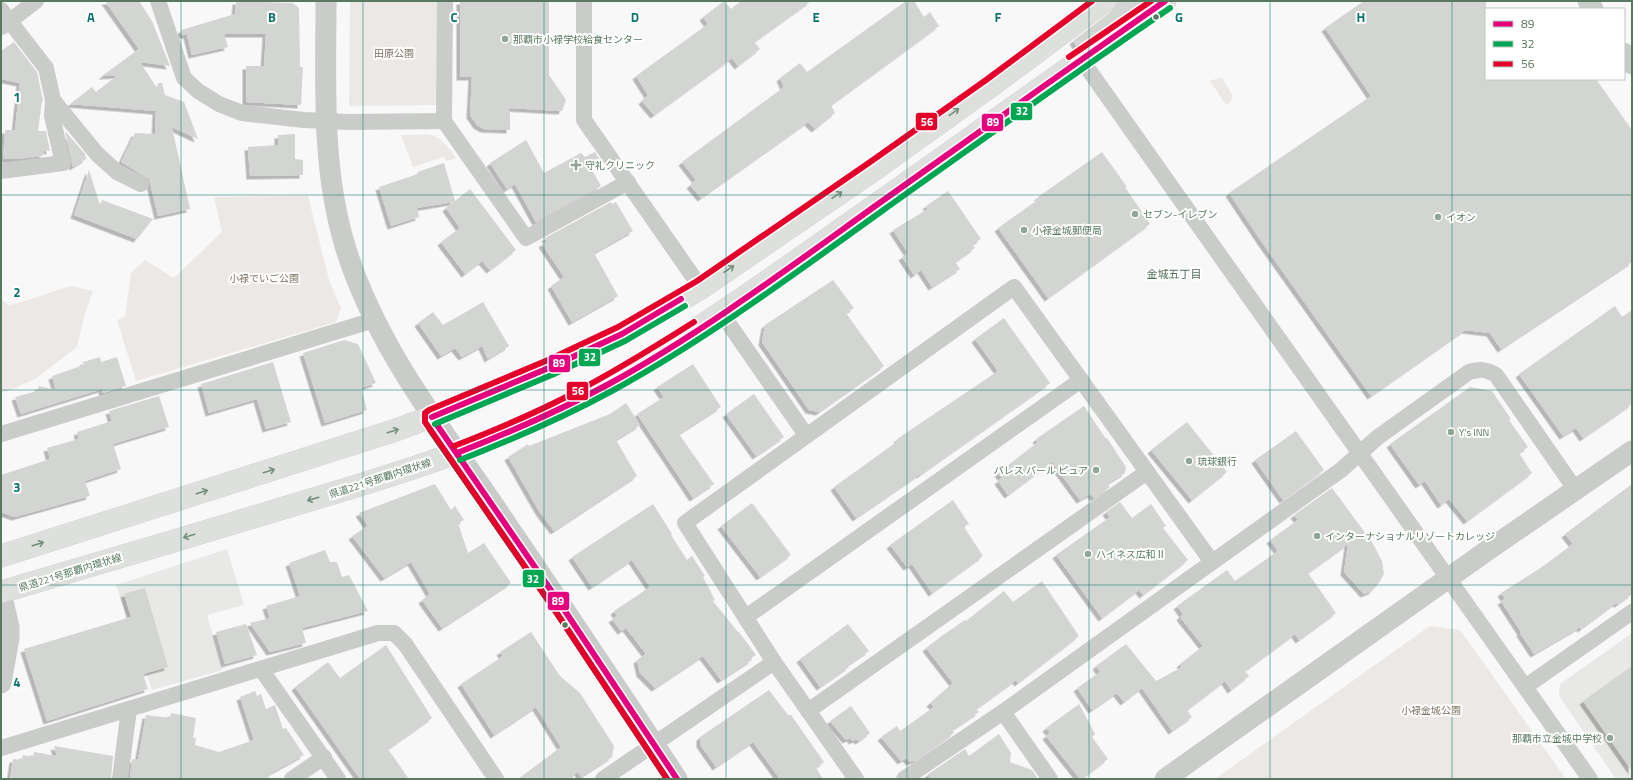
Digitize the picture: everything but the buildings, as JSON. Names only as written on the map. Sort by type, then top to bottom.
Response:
[{"type":"main road","points":[[2,554],[334,450],[432,417],[544,370],[622,334],[701,288],[878,167],[991,86],[1105,1]]},
{"type":"main road","name":"県道221号那覇内環状線","points":[[1,593],[335,493],[457,453],[502,435],[571,404],[639,366],[722,314],[1165,1]]},
{"type":"street","points":[[1,171],[63,163],[52,116],[53,100],[46,68],[4,20],[36,1]]},
{"type":"street","points":[[158,1],[184,78],[198,91],[219,104],[242,113],[326,122],[444,121]]},
{"type":"street","points":[[326,1],[326,134],[329,165],[341,228],[354,271],[374,320],[407,379],[432,417],[563,608],[677,779]]},
{"type":"street","points":[[445,1],[444,121],[526,238],[628,182]]},
{"type":"street","points":[[584,1],[584,120],[701,288]]},
{"type":"street","points":[[1625,54],[1632,64]]},
{"type":"street","points":[[1081,59],[1590,779]]},
{"type":"street","points":[[53,100],[97,154],[116,172],[141,184]]},
{"type":"street","points":[[856,779],[774,662],[684,523],[1014,287],[1212,562]]},
{"type":"street","points":[[722,314],[806,435]]},
{"type":"street","points":[[1,434],[374,320]]},
{"type":"street","points":[[904,779],[1003,712],[1341,470],[1378,437],[1469,372],[1479,369],[1488,370],[1496,375],[1575,489]]},
{"type":"street","points":[[746,617],[1081,380]]},
{"type":"street","points":[[1165,779],[1448,578],[1632,451]]},
{"type":"street","points":[[808,711],[1146,472]]},
{"type":"street","points":[[1,593],[7,613],[9,633],[1,683]]},
{"type":"street","points":[[1525,686],[1632,612]]},
{"type":"street","points":[[1,748],[378,633],[394,633],[405,644],[496,779]]},
{"type":"street","points":[[603,779],[774,662]]},
{"type":"street","points":[[261,669],[338,779]]},
{"type":"street","points":[[120,779],[129,710]]},
{"type":"street","points":[[1003,712],[1050,779]]},
{"type":"street","points":[[292,779],[324,757]]},
{"type":"shaded area","points":[[227,549],[244,605],[207,615],[223,670],[152,690],[116,585]]},
{"type":"shaded area","name":"那覇市立金城中学校","points":[[1632,633],[1632,779],[1616,779],[1559,696],[1560,684]]},
{"type":"green space","name":"田原公園","points":[[350,1],[438,1],[438,105],[349,106]]},
{"type":"green space","points":[[1222,78],[1233,96],[1230,102],[1226,105],[1210,81]]},
{"type":"green space","points":[[401,135],[428,135],[439,138],[444,142],[456,158],[447,161],[443,157],[413,167]]},
{"type":"green space","name":"小禄でいご公園","points":[[308,196],[329,280],[341,308],[336,322],[136,381],[117,320],[125,317],[131,273],[145,260],[174,278],[222,232],[214,197]]},
{"type":"green space","points":[[72,286],[93,291],[85,313],[77,347],[35,379],[4,393],[1,390],[1,299],[9,305]]},
{"type":"green space","name":"小禄金城公園","points":[[1430,626],[1460,630],[1566,779],[1215,779]]},
{"type":"transit line","name":"56","points":[[667,779],[552,606],[425,422],[425,413],[548,360],[618,327],[697,281],[986,80],[1092,1]]},
{"type":"transit line","name":"56","points":[[1069,57],[1151,1]]},
{"type":"transit line","name":"89","points":[[457,453],[552,413],[607,385],[677,344],[745,299],[1165,1]]},
{"type":"transit line","name":"32","points":[[460,460],[555,420],[610,392],[681,351],[749,306],[1170,8]]},
{"type":"transit line","name":"89","points":[[432,417],[551,367],[622,334],[681,299]]},
{"type":"transit line","name":"32","points":[[435,424],[554,374],[625,341],[685,306]]},
{"type":"transit line","name":"56","points":[[454,446],[483,435],[568,396],[600,379],[694,322]]},
{"type":"transit line","name":"89","points":[[437,425],[559,602],[677,779]]},
{"type":"transit line","name":"32","points":[[430,430],[552,606],[667,779]]},
{"type":"place","name":"那覇市小禄学校給食センター","points":[[505,39]]},
{"type":"place","name":"守礼クリニック","points":[[576,165]]},
{"type":"place","name":"セブン-イレブン","points":[[1135,214]]},
{"type":"place","name":"イオン","points":[[1438,217]]},
{"type":"place","name":"小禄金城郵便局","points":[[1024,230]]},
{"type":"place","name":"Y's INN","points":[[1451,432]]},
{"type":"place","name":"琉球銀行","points":[[1189,461]]},
{"type":"place","name":"パレス パール ピュア","points":[[1096,470]]},
{"type":"place","name":"インターナショナルリゾートカレッジ","points":[[1317,536]]},
{"type":"place","name":"ハイネス広和Ⅱ","points":[[1088,554]]},
{"type":"place","name":"那覇市立金城中学校","points":[[1610,738]]},
{"type":"district","name":"金城五丁目","points":[[1174,274]]}]
